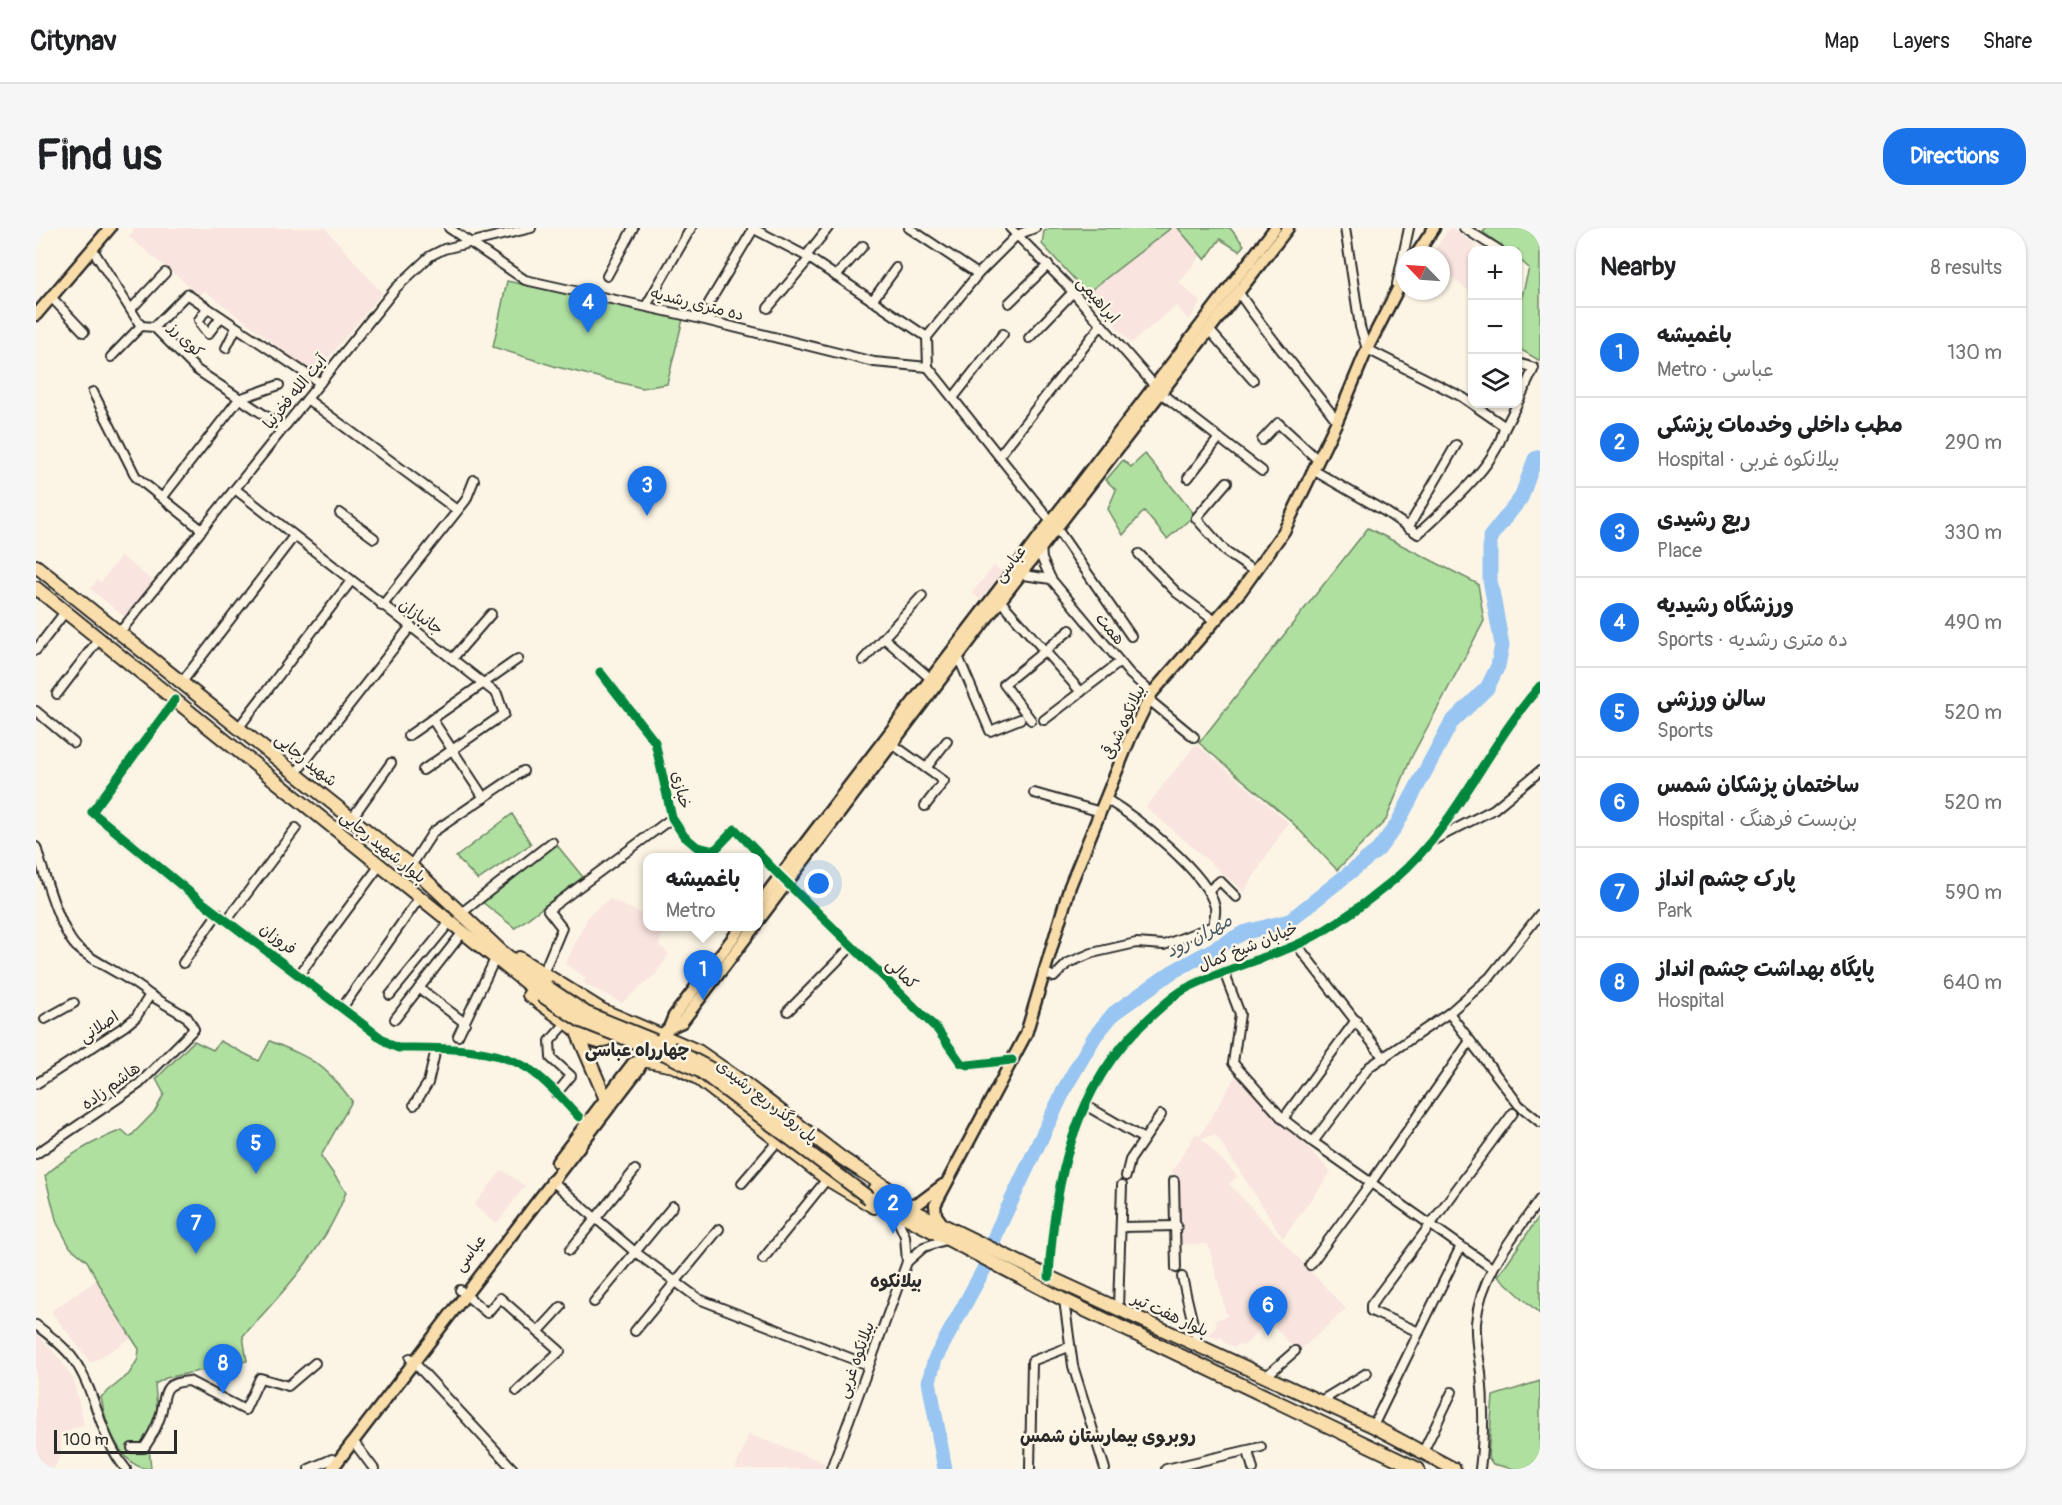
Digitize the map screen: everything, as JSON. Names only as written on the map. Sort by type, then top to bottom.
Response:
[{"type":"highway","name":"شهید رجایی","points":[[36,566],[411,866],[498,955]]},
{"type":"highway","name":"بلوار شهید رجایی","points":[[36,588],[450,922],[498,955],[544,991]]},
{"type":"highway","points":[[498,955],[544,971],[567,989],[614,1016],[665,1030],[772,1104],[843,1159],[898,1195],[906,1205]]},
{"type":"highway","points":[[498,955],[518,987],[589,1039],[599,1042],[607,1039],[612,1032],[614,1016]]},
{"type":"highway","name":"پل روگذر ربع رشیدی","points":[[544,991],[581,1021],[665,1054],[700,1071],[871,1194]]},
{"type":"highway","points":[[571,1025],[605,1097]]},
{"type":"highway","points":[[642,1060],[674,1066],[696,1077],[827,1179],[871,1206],[892,1212]]},
{"type":"highway","points":[[757,1124],[754,1115],[757,1108],[764,1104],[772,1104]]},
{"type":"highway","name":"بلوار هفت تیر","points":[[871,1194],[906,1205],[1049,1276],[1373,1426],[1454,1469]]},
{"type":"highway","name":"بلوار هفت تیر","points":[[871,1194],[892,1212],[1064,1300],[1418,1469]]},
{"type":"main road","points":[[36,315],[110,228]]},
{"type":"main road","name":"عباسى","points":[[1159,390],[1210,331],[1275,228]]},
{"type":"main road","name":"عباسى","points":[[889,741],[930,678],[954,647],[997,598],[1021,575],[1041,548],[1053,524],[1236,288],[1288,228]]},
{"type":"main road","points":[[1422,246],[1434,228]]},
{"type":"main road","name":"بیلانکوه شرقی","points":[[941,1222],[936,1215],[935,1205],[1026,1034],[1070,886],[1150,696],[1255,572],[1284,531],[1337,421],[1367,349],[1395,294]]},
{"type":"main road","name":"عباسى","points":[[763,914],[784,880],[889,741],[959,658],[997,598],[1009,574],[1040,534],[1053,524]]},
{"type":"main road","name":"عباسى","points":[[763,901],[784,880]]},
{"type":"main road","name":"عباسى","points":[[332,1464],[631,1078],[674,1016],[739,931]]},
{"type":"main road","name":"عباسى","points":[[665,1030],[682,1022],[752,931]]},
{"type":"main road","name":"عباسى","points":[[463,1292],[605,1097],[633,1063],[642,1060]]},
{"type":"main road","name":"بیلانکوه شرقی","points":[[906,1205],[919,1203],[945,1183]]},
{"type":"main road","name":"عباسى","points":[[325,1469],[353,1442],[412,1359]]},
{"type":"street","name":"آیت الله فخرنیا","points":[[120,632],[396,288],[430,256],[470,241],[531,228]]},
{"type":"street","points":[[607,276],[633,228]]},
{"type":"street","points":[[646,306],[691,228]]},
{"type":"street","points":[[709,303],[753,228],[808,258],[927,337]]},
{"type":"street","points":[[768,308],[808,258],[828,228]]},
{"type":"street","points":[[909,228],[978,274]]},
{"type":"street","name":"ابراهیمی","points":[[1010,228],[1073,292],[1159,390],[1262,471]]},
{"type":"street","points":[[1035,228],[1017,235],[978,274],[927,337],[928,367],[1053,524],[1131,636]]},
{"type":"street","points":[[1345,228],[1360,327],[1367,349],[1462,398],[1504,428]]},
{"type":"street","points":[[1395,294],[1409,228]]},
{"type":"street","points":[[1464,228],[1493,246]]},
{"type":"street","name":"ده متری رشدیه","points":[[452,229],[525,280],[646,306],[874,362],[928,367]]},
{"type":"street","points":[[836,276],[863,246]]},
{"type":"street","name":"کوی رز","points":[[93,250],[141,326],[154,327],[197,370],[284,428]]},
{"type":"street","points":[[1009,303],[1048,265]]},
{"type":"street","points":[[872,301],[896,268]]},
{"type":"street","points":[[131,309],[165,273]]},
{"type":"street","points":[[1236,288],[1266,334],[1291,360],[1337,421]]},
{"type":"street","points":[[1029,338],[1073,292]]},
{"type":"street","points":[[154,327],[186,294],[320,383]]},
{"type":"street","points":[[52,298],[84,332]]},
{"type":"street","points":[[207,308],[200,323],[208,334],[221,317]]},
{"type":"street","points":[[999,456],[1101,325]]},
{"type":"street","points":[[111,357],[141,326]]},
{"type":"street","points":[[226,348],[236,328]]},
{"type":"street","points":[[1210,331],[1253,380]]},
{"type":"street","points":[[953,398],[1003,334]]},
{"type":"street","points":[[1522,364],[1534,368],[1522,393]]},
{"type":"street","points":[[162,498],[239,399],[279,385]]},
{"type":"street","points":[[93,392],[136,477],[202,530]]},
{"type":"street","points":[[308,399],[457,510]]},
{"type":"street","points":[[1262,440],[1278,423],[1316,465],[1418,534],[1476,475],[1499,446],[1504,428],[1514,408]]},
{"type":"street","points":[[1188,478],[1219,438]]},
{"type":"street","points":[[1408,528],[1456,445]]},
{"type":"street","points":[[382,606],[471,491],[474,480]]},
{"type":"street","points":[[1227,482],[1197,518],[1226,552],[1255,572]]},
{"type":"street","name":"جانبازان","points":[[236,489],[382,606],[453,658],[497,694],[504,714],[423,770]]},
{"type":"street","points":[[340,513],[374,538]]},
{"type":"street","name":"همت","points":[[1040,534],[1042,559],[1051,579],[1150,696],[1194,737]]},
{"type":"street","points":[[182,682],[294,536]]},
{"type":"street","points":[[1139,554],[1177,593],[1215,621]]},
{"type":"street","points":[[1009,574],[1051,579]]},
{"type":"street","points":[[239,727],[351,581]]},
{"type":"street","points":[[863,660],[885,639],[922,596]]},
{"type":"street","points":[[997,598],[1082,692]]},
{"type":"street","points":[[36,650],[65,612]]},
{"type":"street","points":[[453,658],[491,614]]},
{"type":"street","points":[[296,773],[411,626]]},
{"type":"street","points":[[1031,720],[1004,684],[1070,630]]},
{"type":"street","points":[[57,694],[99,639]]},
{"type":"street","points":[[885,639],[930,678]]},
{"type":"street","points":[[954,647],[990,731],[1020,719]]},
{"type":"street","points":[[408,736],[518,659]]},
{"type":"street","points":[[1044,720],[1120,662]]},
{"type":"street","name":"خبازی","points":[[600,672],[655,742],[672,818],[684,836],[697,848],[714,851],[735,829],[758,853]]},
{"type":"street","name":"خیابان شیخ کمال","points":[[1049,1276],[1054,1216],[1065,1159],[1085,1105],[1112,1055],[1133,1032],[1183,990],[1297,945],[1364,902],[1397,877],[1432,842],[1453,813],[1515,714],[1540,686]]},
{"type":"street","name":"فروزان","points":[[175,700],[92,812],[218,914],[398,1048],[436,1048],[504,1058],[529,1069],[579,1117]]},
{"type":"street","points":[[36,711],[74,744]]},
{"type":"street","points":[[432,719],[484,798]]},
{"type":"street","points":[[889,741],[944,781],[925,806]]},
{"type":"street","points":[[927,768],[947,741]]},
{"type":"street","points":[[352,818],[391,763]]},
{"type":"street","points":[[411,866],[433,832],[523,771]]},
{"type":"street","points":[[1432,842],[1494,809],[1540,771]]},
{"type":"street","points":[[1034,793],[1101,812]]},
{"type":"street","points":[[1043,972],[1054,977],[1068,963],[1092,953],[1136,943],[1164,945],[1213,926],[1215,908],[1208,891],[1194,870],[1123,809],[1106,799]]},
{"type":"street","points":[[544,971],[562,928],[548,910],[672,818]]},
{"type":"street","points":[[227,920],[296,828]]},
{"type":"street","points":[[460,914],[552,842]]},
{"type":"street","points":[[36,847],[66,930],[78,949],[134,981],[150,995]]},
{"type":"street","name":"خبازی","points":[[763,858],[784,880]]},
{"type":"street","points":[[299,975],[380,865]]},
{"type":"street","name":"کمالی","points":[[784,880],[937,1029],[961,1063],[968,1065],[1012,1060]]},
{"type":"street","points":[[1208,891],[1220,881],[1236,897]]},
{"type":"street","points":[[342,1008],[420,897]]},
{"type":"street","points":[[183,963],[218,914]]},
{"type":"street","points":[[1313,1142],[1369,1066],[1449,1013],[1490,977],[1540,914]]},
{"type":"street","points":[[390,995],[450,922]]},
{"type":"street","points":[[394,1019],[463,932]]},
{"type":"street","points":[[1297,945],[1384,1058]]},
{"type":"street","points":[[788,1011],[851,947]]},
{"type":"street","points":[[458,1036],[498,955]]},
{"type":"street","points":[[1224,972],[1240,1014],[1233,1063],[1283,1119],[1370,1184],[1492,1268]]},
{"type":"street","points":[[419,988],[465,1023]]},
{"type":"street","name":"هاشم زاده","points":[[36,1154],[139,1084],[194,1029],[186,1017],[150,995]]},
{"type":"street","name":"اصلانی","points":[[36,1084],[125,1026],[136,1017],[150,995]]},
{"type":"street","points":[[45,1019],[74,1003]]},
{"type":"street","points":[[1449,1013],[1518,1105],[1540,1122]]},
{"type":"street","points":[[1283,1119],[1356,1020]]},
{"type":"street","points":[[556,1094],[571,1076],[551,1058],[550,1041],[571,1025]]},
{"type":"street","points":[[1310,1265],[1470,1041]]},
{"type":"street","points":[[414,1105],[428,1083],[436,1048]]},
{"type":"street","points":[[1085,1105],[1144,1139]]},
{"type":"street","points":[[1419,1332],[1370,1308],[1513,1113]]},
{"type":"street","points":[[1126,1176],[1130,1160],[1161,1115]]},
{"type":"street","points":[[742,1183],[778,1141]]},
{"type":"street","points":[[570,1250],[635,1170]]},
{"type":"street","points":[[763,1259],[827,1179]]},
{"type":"street","points":[[551,1180],[635,1252],[699,1299],[868,1365]]},
{"type":"street","points":[[1174,1181],[1177,1226],[1176,1268]]},
{"type":"street","points":[[1118,1308],[1122,1185]]},
{"type":"street","points":[[1480,1469],[1483,1404],[1476,1323],[1492,1268],[1540,1199]]},
{"type":"street","points":[[594,1302],[673,1206]]},
{"type":"street","name":"بیلانکوه غربی","points":[[831,1469],[907,1262],[905,1236],[892,1212]]},
{"type":"street","points":[[1121,1227],[1177,1226]]},
{"type":"street","points":[[635,1331],[719,1229]]},
{"type":"street","points":[[907,1262],[924,1246],[945,1240]]},
{"type":"street","points":[[1373,1426],[1461,1246]]},
{"type":"street","points":[[1182,1277],[1197,1345]]},
{"type":"street","points":[[463,1292],[487,1313],[500,1298],[560,1351],[517,1391]]},
{"type":"street","points":[[1064,1300],[1072,1366],[1105,1469]]},
{"type":"street","points":[[538,1332],[561,1307]]},
{"type":"street","points":[[36,1326],[65,1350],[78,1366],[106,1437],[126,1469]]},
{"type":"street","points":[[1030,1469],[1032,1361],[1069,1347]]},
{"type":"street","points":[[1265,1377],[1295,1351]]},
{"type":"street","points":[[412,1359],[513,1469]]},
{"type":"street","points":[[132,1448],[144,1448],[153,1435],[161,1415],[164,1393],[170,1385],[189,1381],[245,1410],[260,1378],[288,1386],[315,1363]]},
{"type":"street","points":[[1319,1402],[1367,1373]]},
{"type":"street","points":[[1423,1452],[1452,1392]]},
{"type":"street","points":[[353,1442],[374,1469]]},
{"type":"street","points":[[1166,1469],[1261,1447]]},
{"type":"street","points":[[1248,1451],[1253,1469]]},
{"type":"street","points":[[309,1469],[332,1464]]},
{"type":"shaded area","points":[[135,228],[325,228],[382,293],[315,374],[205,291],[200,295],[129,237]]},
{"type":"shaded area","points":[[1171,228],[1178,228],[1201,255],[1179,283],[1201,302],[1189,320],[1176,306],[1131,343],[1087,293]]},
{"type":"shaded area","points":[[1452,228],[1477,246],[1468,246],[1468,290],[1450,277],[1450,246],[1437,246],[1448,230]]},
{"type":"shaded area","points":[[121,556],[153,581],[125,617],[90,589],[97,580],[101,582]]},
{"type":"shaded area","points":[[994,566],[1002,572],[980,600],[972,593]]},
{"type":"shaded area","points":[[1196,744],[1288,822],[1244,892],[1146,807]]},
{"type":"shaded area","points":[[609,899],[643,914],[643,931],[663,932],[659,945],[669,954],[656,974],[622,1003],[583,983],[586,978],[565,964],[589,915]]},
{"type":"shaded area","points":[[1237,1074],[1331,1172],[1283,1238],[1216,1135],[1201,1138],[1237,1176],[1229,1184],[1346,1309],[1298,1352],[1274,1327],[1264,1325],[1244,1346],[1239,1344],[1235,1347],[1225,1343],[1222,1337],[1218,1339],[1208,1335],[1217,1326],[1215,1320],[1227,1316],[1208,1244],[1180,1244],[1178,1175],[1171,1173],[1196,1133],[1200,1136]]},
{"type":"shaded area","points":[[502,1170],[525,1186],[498,1222],[493,1222],[474,1205]]},
{"type":"shaded area","points":[[97,1280],[133,1337],[91,1363],[51,1311]]},
{"type":"shaded area","points":[[36,1333],[61,1360],[74,1381],[84,1425],[60,1434],[62,1452],[54,1469],[36,1469]]},
{"type":"shaded area","points":[[749,1434],[825,1463],[822,1469],[735,1469]]},
{"type":"green space","points":[[1052,228],[1171,228],[1087,293],[1042,244],[1044,231]]},
{"type":"green space","points":[[1178,228],[1230,228],[1244,245],[1239,251],[1220,239],[1205,260]]},
{"type":"green space","points":[[1487,228],[1540,228],[1540,361],[1522,350],[1522,296],[1529,268],[1522,262],[1522,246],[1502,246],[1483,232]]},
{"type":"green space","points":[[507,281],[683,319],[667,384],[642,388],[557,367],[493,347]]},
{"type":"green space","points":[[1145,454],[1195,515],[1167,539],[1144,511],[1123,535],[1108,509],[1116,490],[1106,480],[1123,460],[1131,467]]},
{"type":"green space","points":[[1368,528],[1478,584],[1484,621],[1411,758],[1386,820],[1337,870],[1289,819],[1199,743]]},
{"type":"green space","points":[[512,814],[531,844],[478,880],[456,857]]},
{"type":"green space","points":[[556,844],[583,877],[515,928],[481,901]]},
{"type":"green space","points":[[194,1041],[213,1050],[220,1041],[259,1061],[270,1041],[307,1058],[325,1070],[352,1101],[321,1156],[346,1192],[315,1251],[288,1286],[243,1336],[247,1361],[166,1378],[155,1384],[157,1409],[148,1437],[151,1469],[140,1467],[123,1453],[110,1431],[101,1397],[129,1374],[138,1359],[139,1349],[111,1306],[87,1261],[70,1247],[57,1223],[45,1176],[81,1149],[101,1139],[122,1130],[130,1137],[155,1111],[164,1094],[156,1079]]},
{"type":"green space","points":[[1540,1215],[1540,1314],[1498,1276]]},
{"type":"green space","points":[[1540,1381],[1540,1469],[1514,1469],[1493,1464],[1488,1457],[1493,1396]]},
{"type":"waterway","name":"مهران رود","points":[[945,1469],[929,1381],[935,1359],[984,1269],[997,1231],[1066,1086],[1095,1036],[1114,1013],[1172,972],[1243,933],[1289,921],[1378,850],[1396,826],[1451,723],[1487,688],[1498,666],[1502,645],[1490,580],[1490,537],[1521,498],[1535,459],[1540,457]]},
{"type":"cycle path","points":[[600,672],[655,742],[672,818],[684,836],[697,847],[714,851],[735,829],[758,853]]},
{"type":"cycle path","points":[[1049,1277],[1056,1206],[1072,1138],[1101,1075],[1121,1047],[1160,1008],[1185,989],[1321,933],[1396,878],[1437,834],[1521,709],[1540,686]]},
{"type":"cycle path","points":[[175,700],[92,812],[198,899],[389,1044],[398,1048],[483,1052],[515,1061],[542,1079],[579,1117]]},
{"type":"cycle path","points":[[763,858],[937,1029],[961,1063],[968,1065],[1012,1060]]},
{"type":"place","name":"ورزشگاه رشیدیه","points":[[588,333]]},
{"type":"place","name":"ربع رشیدی","points":[[647,516]]},
{"type":"place","name":"باغمیشه","points":[[703,1000]]},
{"type":"place","name":"سالن ورزشی","points":[[256,1174]]},
{"type":"place","name":"مطب داخلی وخدمات پزشکی","points":[[893,1234]]},
{"type":"place","name":"پارک چشم انداز","points":[[196,1254]]},
{"type":"place","name":"ساختمان پزشکان شمس","points":[[1268,1336]]},
{"type":"place","name":"پایگاه بهداشت چشم انداز","points":[[223,1394]]},
{"type":"district","name":"چهارراه عباسی","points":[[637,1050]]},
{"type":"district","name":"بیلانکوه","points":[[896,1281]]},
{"type":"district","name":"روبروی بیمارستان شمس","points":[[1108,1436]]}]
